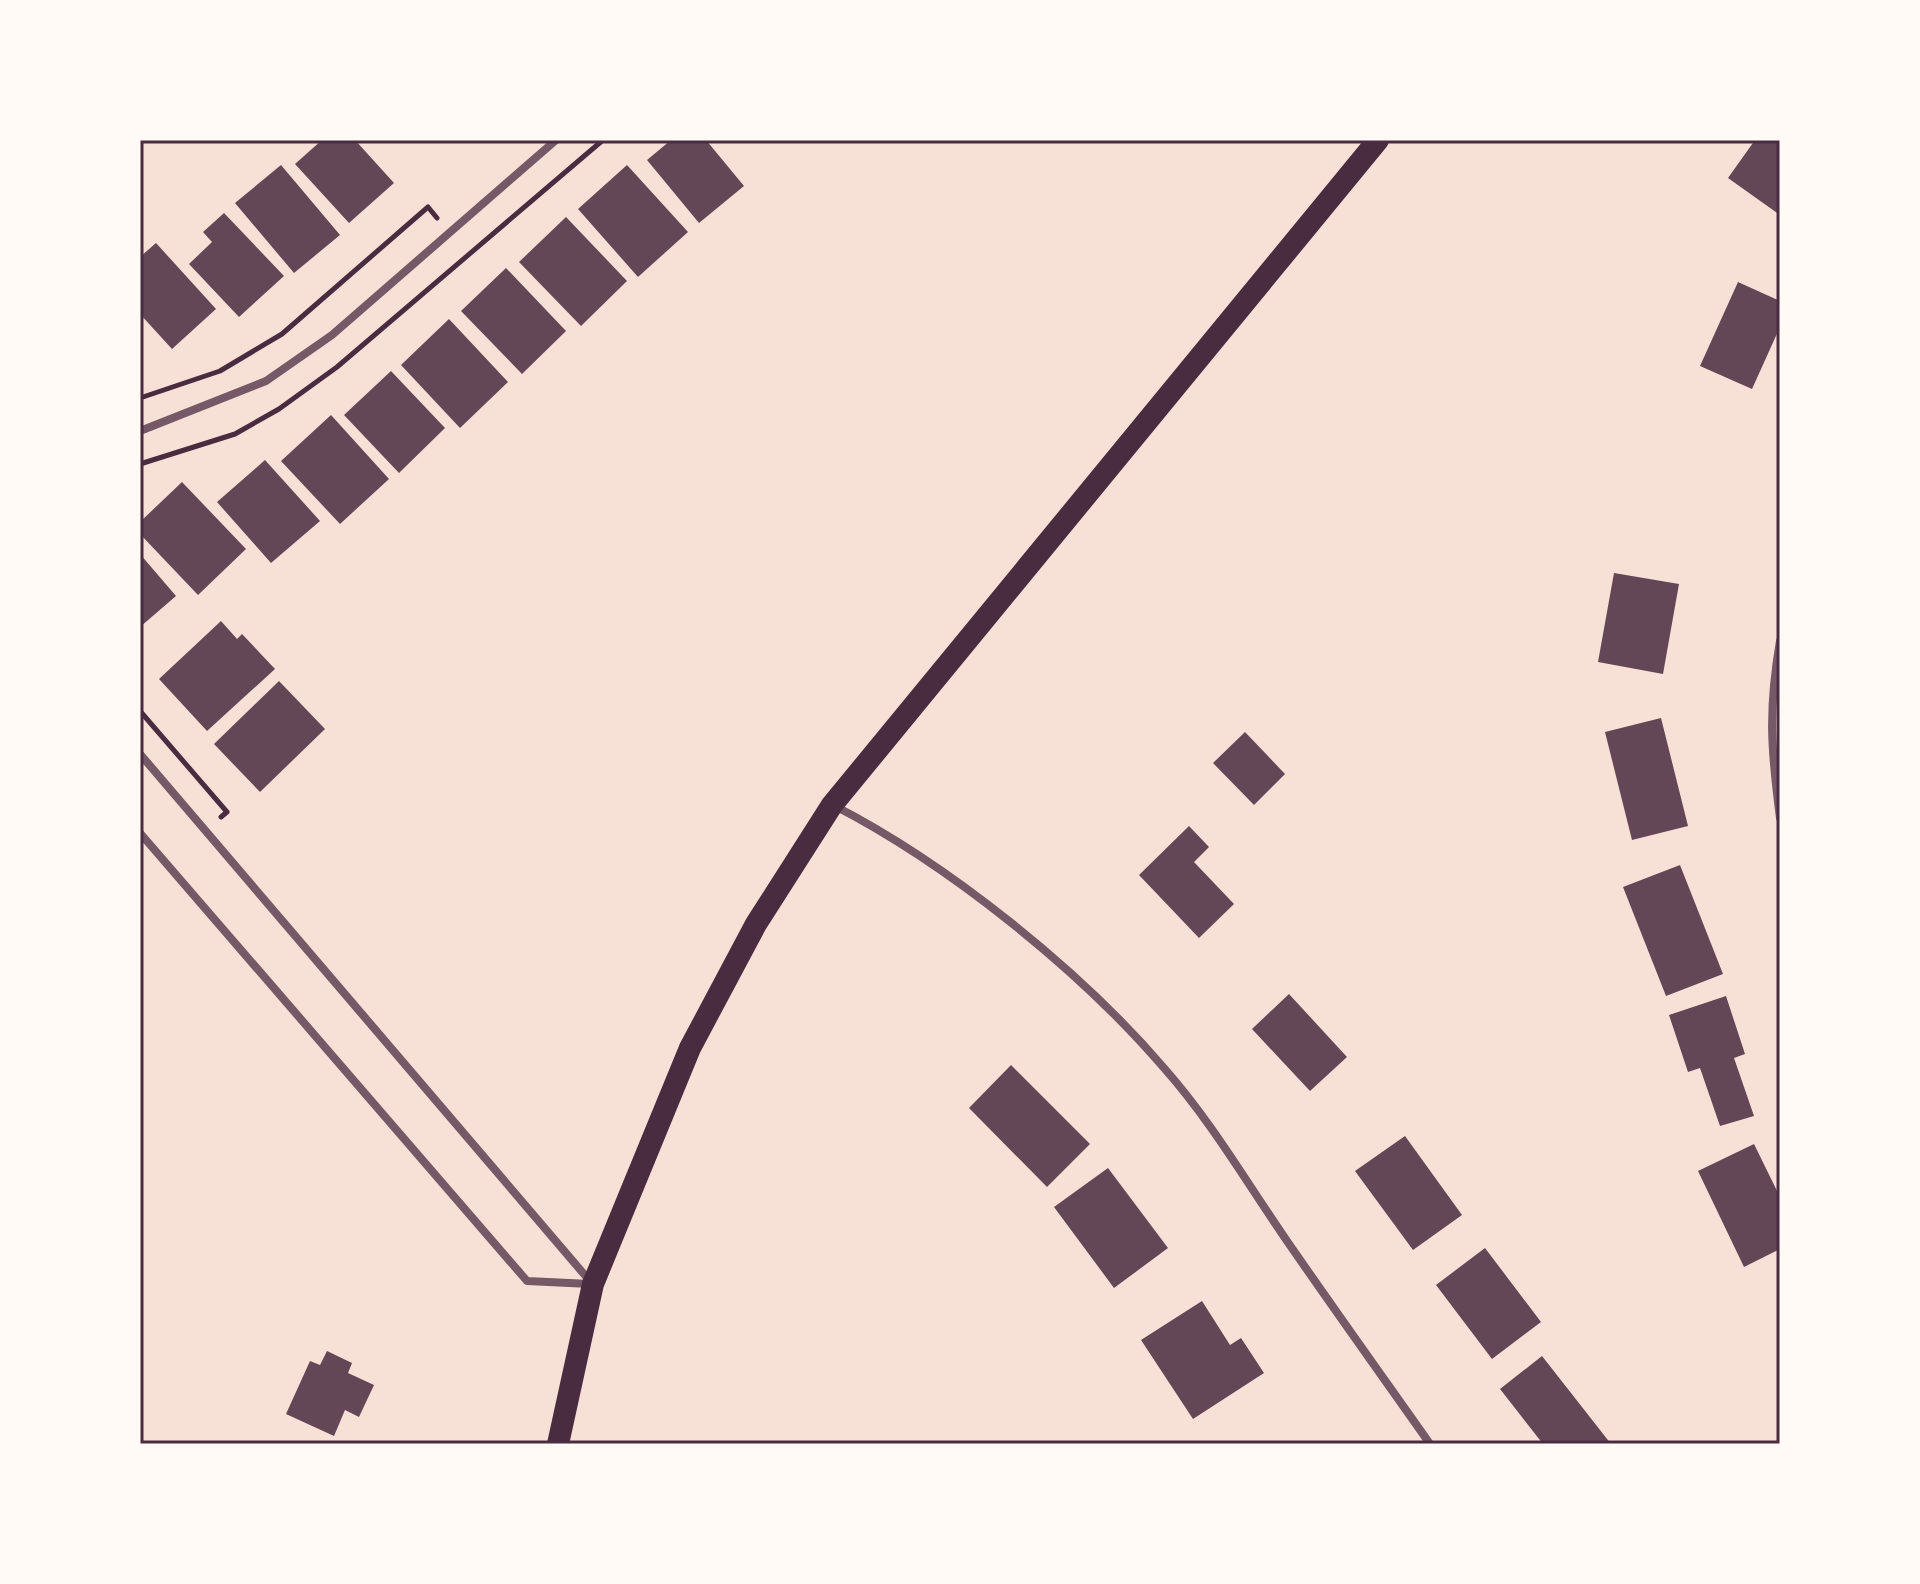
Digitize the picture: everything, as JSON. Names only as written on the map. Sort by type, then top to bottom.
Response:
[{"type":"highway","points":[[558,1444],[593,1284],[690,1048],[756,924],[832,805],[1378,140]]},
{"type":"street","points":[[140,431],[266,381],[332,335],[556,140]]},
{"type":"street","points":[[1780,641],[1771,692],[1769,735],[1780,818]]},
{"type":"street","points":[[140,754],[593,1284]]},
{"type":"street","points":[[832,805],[874,826],[979,898],[1108,1007],[1165,1069],[1217,1136],[1430,1444]]},
{"type":"street","points":[[140,833],[527,1281],[593,1284]]},
{"type":"path","points":[[140,398],[220,371],[282,334],[428,207],[468,255]]},
{"type":"path","points":[[140,711],[227,812],[206,831]]},
{"type":"building","points":[[322,140],[355,140],[394,183],[349,223],[295,164]]},
{"type":"building","points":[[671,140],[706,140],[744,186],[699,223],[647,160]]},
{"type":"building","points":[[1755,140],[1780,140],[1780,215],[1728,178]]},
{"type":"building","points":[[281,165],[340,235],[294,273],[235,203]]},
{"type":"building","points":[[627,165],[688,232],[638,277],[578,209]]},
{"type":"building","points":[[224,213],[284,276],[239,317],[189,264],[212,242],[203,232]]},
{"type":"building","points":[[566,217],[627,281],[581,326],[519,262]]},
{"type":"building","points":[[156,243],[216,309],[172,349],[140,314],[140,257]]},
{"type":"building","points":[[506,268],[566,331],[522,374],[461,311]]},
{"type":"building","points":[[1738,282],[1780,301],[1780,327],[1752,389],[1700,366]]},
{"type":"building","points":[[449,319],[508,382],[460,428],[401,365]]},
{"type":"building","points":[[391,371],[445,428],[399,473],[344,415]]},
{"type":"building","points":[[331,415],[389,479],[340,524],[281,461]]},
{"type":"building","points":[[265,460],[320,521],[271,563],[217,502]]},
{"type":"building","points":[[182,482],[246,549],[198,595],[140,534],[140,522]]},
{"type":"building","points":[[140,554],[176,596],[140,627]]},
{"type":"building","points":[[1614,573],[1679,584],[1663,674],[1598,662]]},
{"type":"building","points":[[221,621],[237,639],[242,634],[275,669],[207,731],[159,679]]},
{"type":"building","points":[[279,681],[325,729],[260,792],[214,744]]},
{"type":"building","points":[[1661,718],[1688,826],[1632,840],[1605,732]]},
{"type":"building","points":[[1245,732],[1285,774],[1254,805],[1213,763]]},
{"type":"building","points":[[1189,826],[1209,847],[1194,862],[1234,904],[1199,938],[1139,875]]},
{"type":"building","points":[[1680,865],[1723,974],[1666,996],[1623,887]]},
{"type":"building","points":[[1289,994],[1347,1057],[1310,1091],[1252,1029]]},
{"type":"building","points":[[1726,996],[1745,1054],[1734,1058],[1754,1116],[1720,1126],[1700,1068],[1688,1072],[1669,1015]]},
{"type":"building","points":[[1011,1065],[1090,1144],[1047,1187],[969,1108]]},
{"type":"building","points":[[1405,1136],[1462,1215],[1413,1250],[1355,1171]]},
{"type":"building","points":[[1754,1144],[1780,1197],[1780,1249],[1744,1267],[1698,1171]]},
{"type":"building","points":[[1108,1168],[1168,1248],[1114,1288],[1054,1207]]},
{"type":"building","points":[[1485,1248],[1541,1322],[1492,1359],[1436,1285]]},
{"type":"building","points":[[1202,1301],[1230,1345],[1241,1338],[1264,1373],[1193,1419],[1141,1340]]},
{"type":"building","points":[[327,1351],[352,1363],[348,1373],[374,1385],[359,1417],[345,1410],[334,1436],[286,1414],[310,1361],[320,1365]]},
{"type":"building","points":[[1542,1356],[1611,1444],[1543,1444],[1500,1389]]}]
